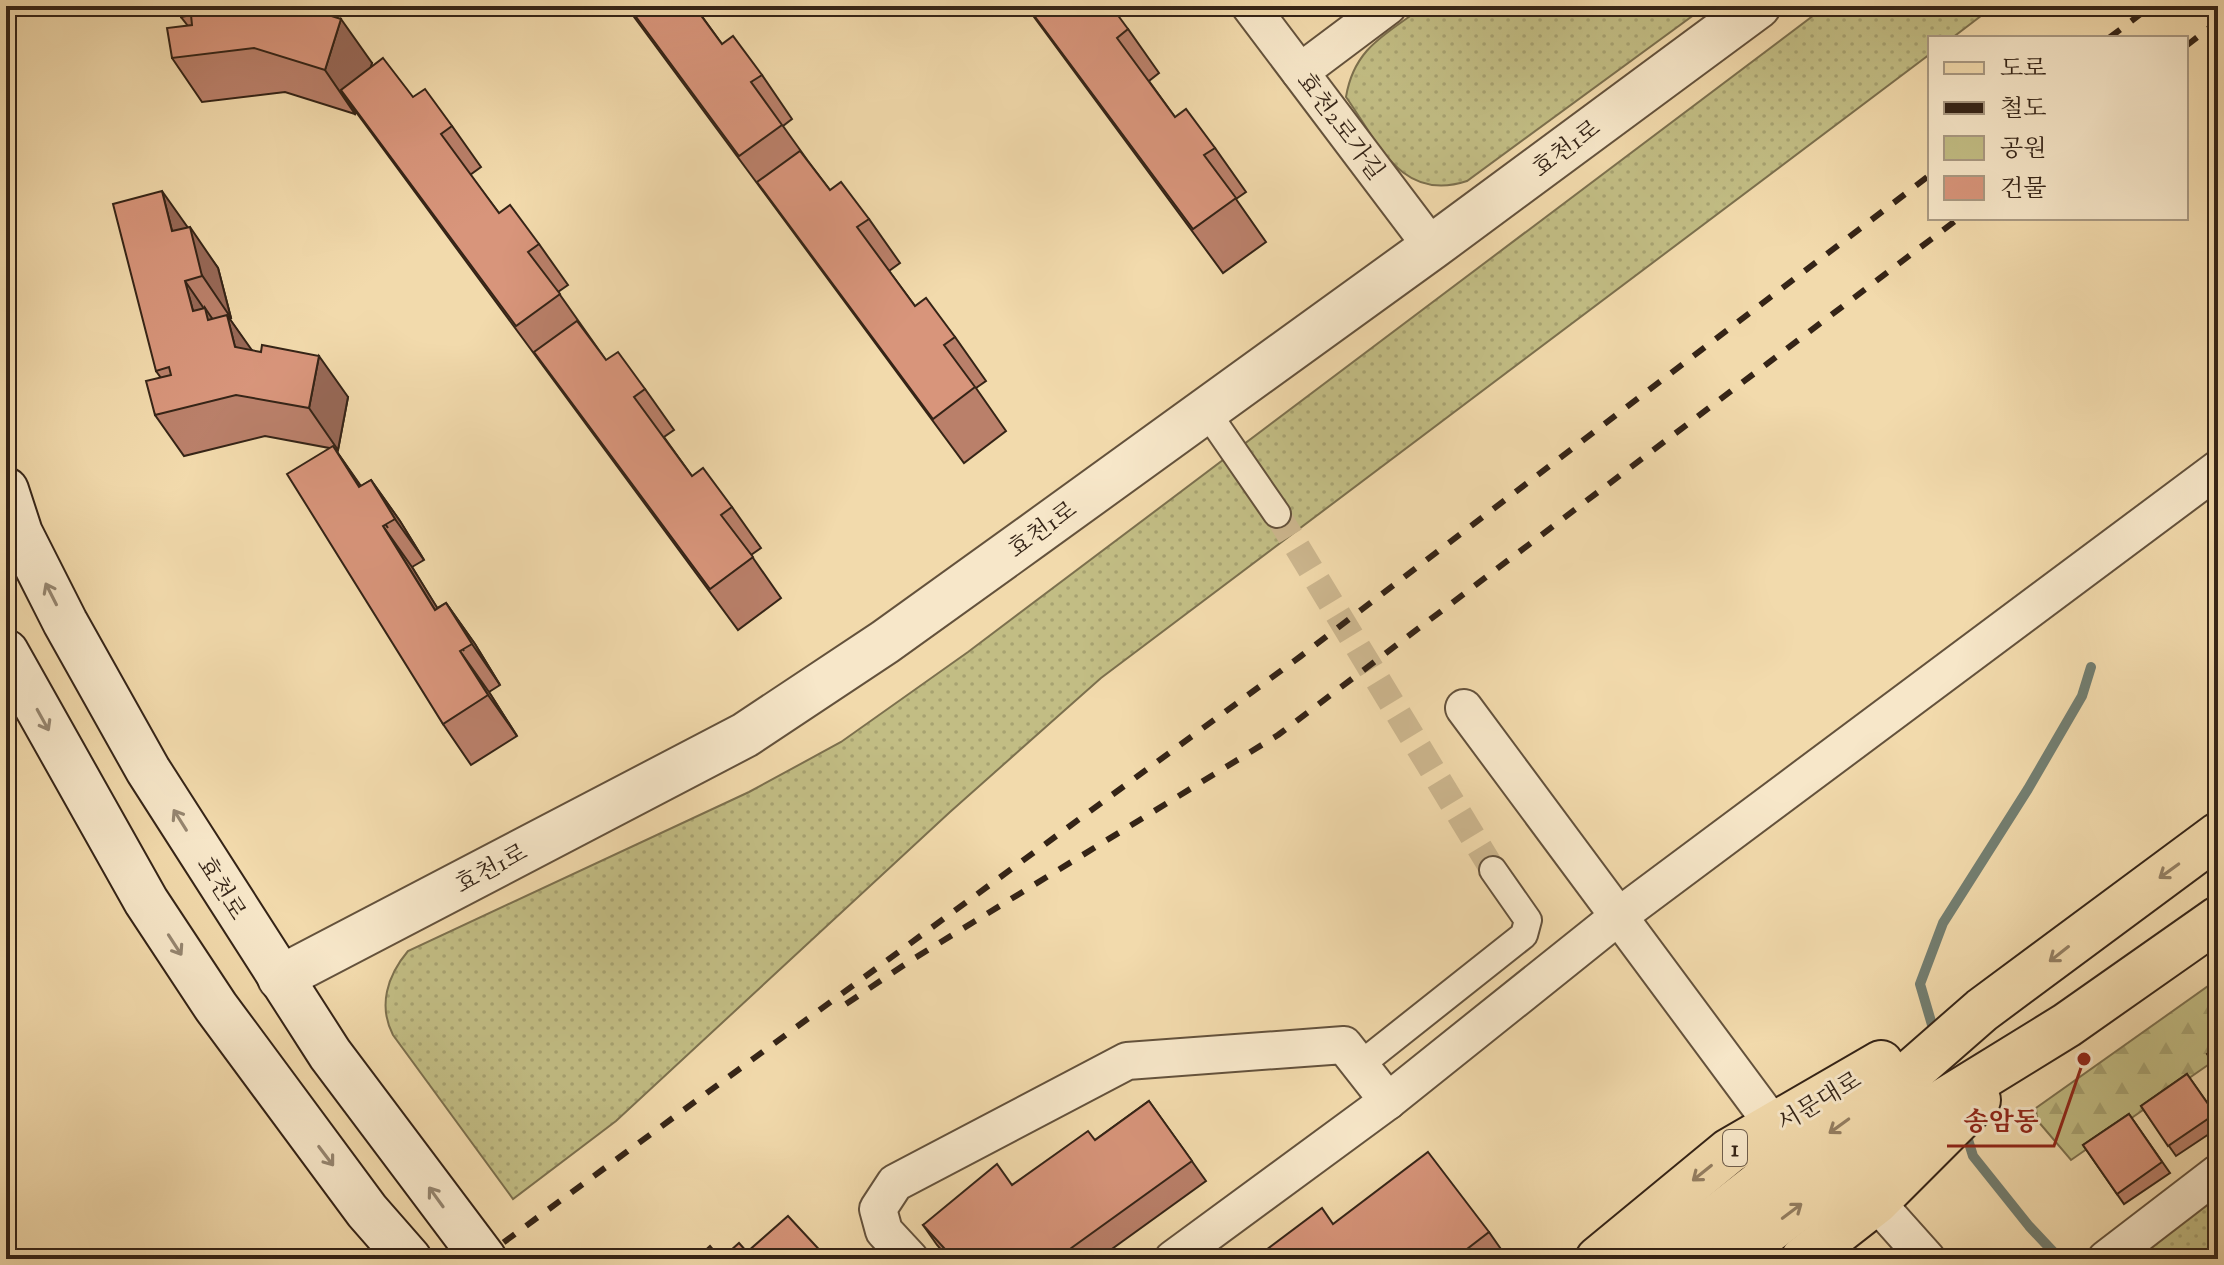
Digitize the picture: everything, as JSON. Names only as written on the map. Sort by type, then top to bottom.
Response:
[{"type":"main road","name":"1","points":[[1803,1259],[1876,1202],[1915,1096],[1982,1010],[2218,835]]},
{"type":"main road","name":"1","points":[[1915,1096],[2018,1057],[2218,919]]},
{"type":"main road","name":"서문대로","points":[[1598,1259],[1729,1151],[1775,1127],[1915,1096]]},
{"type":"main road","name":"서문대로","points":[[1663,1259],[1759,1184],[1915,1096]]},
{"type":"main road","points":[[1731,1259],[1915,1096]]},
{"type":"street","name":"효천2로가길","points":[[1250,6],[1432,247]]},
{"type":"street","points":[[1300,72],[1388,6]]},
{"type":"street","name":"효천1로","points":[[280,978],[745,735],[885,642],[1206,411],[1758,6]]},
{"type":"street","points":[[1206,411],[1277,514]]},
{"type":"street","points":[[1173,1259],[1388,1101],[1619,916],[2218,469]]},
{"type":"street","name":"효천로","points":[[6,490],[20,533],[65,622],[148,770],[330,1054],[484,1259]]},
{"type":"street","points":[[6,652],[146,901],[216,1007],[367,1211],[409,1259]]},
{"type":"street","points":[[1464,708],[1775,1127]]},
{"type":"street","points":[[1360,1065],[1524,935],[1528,920],[1493,870]]},
{"type":"street","points":[[910,1259],[884,1231],[878,1209],[895,1183],[1127,1061],[1344,1045],[1388,1101]]},
{"type":"street","points":[[2106,1259],[2218,1173]]},
{"type":"street","points":[[1876,1202],[1927,1259]]},
{"type":"green space","points":[[1424,6],[1706,6],[1467,181],[1444,186],[1408,176],[1394,164],[1346,97],[1350,80],[1364,54],[1385,34]]},
{"type":"green space","points":[[1826,6],[1994,6],[1955,36],[1928,36],[1928,56],[1101,678],[950,812],[616,1121],[513,1199],[388,1024],[386,1002],[390,981],[408,951],[749,792],[841,742],[968,652]]},
{"type":"green space","points":[[2218,979],[2218,1058],[2071,1160],[2037,1120],[2036,1108]]},
{"type":"green space","points":[[2218,1193],[2218,1259],[2175,1259],[2146,1248]]},
{"type":"building","points":[[180,6],[260,6],[282,13],[284,6],[300,6],[341,19],[325,70],[254,48],[172,58],[167,28],[192,25],[191,15],[181,17]]},
{"type":"building","points":[[628,6],[694,6],[722,44],[733,36],[762,75],[751,82],[782,125],[739,156]]},
{"type":"building","points":[[1027,6],[1111,6],[1128,29],[1117,38],[1175,117],[1186,109],[1215,148],[1204,155],[1236,198],[1193,229]]},
{"type":"building","points":[[383,58],[413,97],[425,89],[452,126],[441,134],[499,213],[510,205],[539,244],[528,252],[560,294],[516,326],[341,90]]},
{"type":"building","points":[[800,151],[830,190],[841,182],[869,219],[857,227],[915,306],[926,298],[955,337],[944,345],[975,387],[933,419],[757,182]]},
{"type":"building","points":[[162,191],[172,231],[190,227],[202,276],[185,281],[193,311],[205,308],[208,320],[227,315],[235,347],[261,352],[262,345],[319,356],[309,408],[236,395],[155,415],[146,381],[171,375],[169,367],[156,371],[113,204]]},
{"type":"building","points":[[577,321],[606,360],[618,352],[645,389],[634,397],[692,476],[703,468],[732,507],[721,515],[753,557],[710,589],[534,352]]},
{"type":"building","points":[[333,446],[359,487],[371,480],[395,519],[383,526],[435,610],[446,603],[472,644],[460,651],[488,695],[443,724],[287,474]]},
{"type":"building","points":[[2218,1046],[2218,1070],[2207,1054]]},
{"type":"building","points":[[2187,1074],[2215,1114],[2168,1146],[2141,1106]]},
{"type":"building","points":[[1149,1101],[1192,1161],[1056,1259],[954,1259],[923,1225],[997,1164],[1012,1185],[1088,1131],[1095,1140]]},
{"type":"building","points":[[2129,1114],[2162,1162],[2117,1194],[2083,1145]]},
{"type":"building","points":[[1428,1152],[1489,1232],[1454,1259],[1254,1259],[1322,1208],[1333,1224]]},
{"type":"building","points":[[788,1216],[827,1258],[826,1259],[721,1259],[739,1243],[747,1252]]},
{"type":"building","points":[[710,1246],[721,1259],[696,1259]]},
{"type":"waterway","points":[[1935,1035],[1920,984],[1943,923],[2028,789],[2082,696],[2091,667]]},
{"type":"waterway","points":[[1965,1130],[1973,1156],[2060,1259]]},
{"type":"tunnel","points":[[1277,514],[1493,870]]},
{"type":"railway","points":[[2112,36],[2151,6]]},
{"type":"railway","points":[[2188,44],[2218,21]]},
{"type":"railway","points":[[481,1259],[1301,656],[1928,177]]},
{"type":"railway","points":[[846,1004],[910,961],[1278,735],[1956,220]]},
{"type":"place","name":"송암동","points":[[2084,1059]]}]
